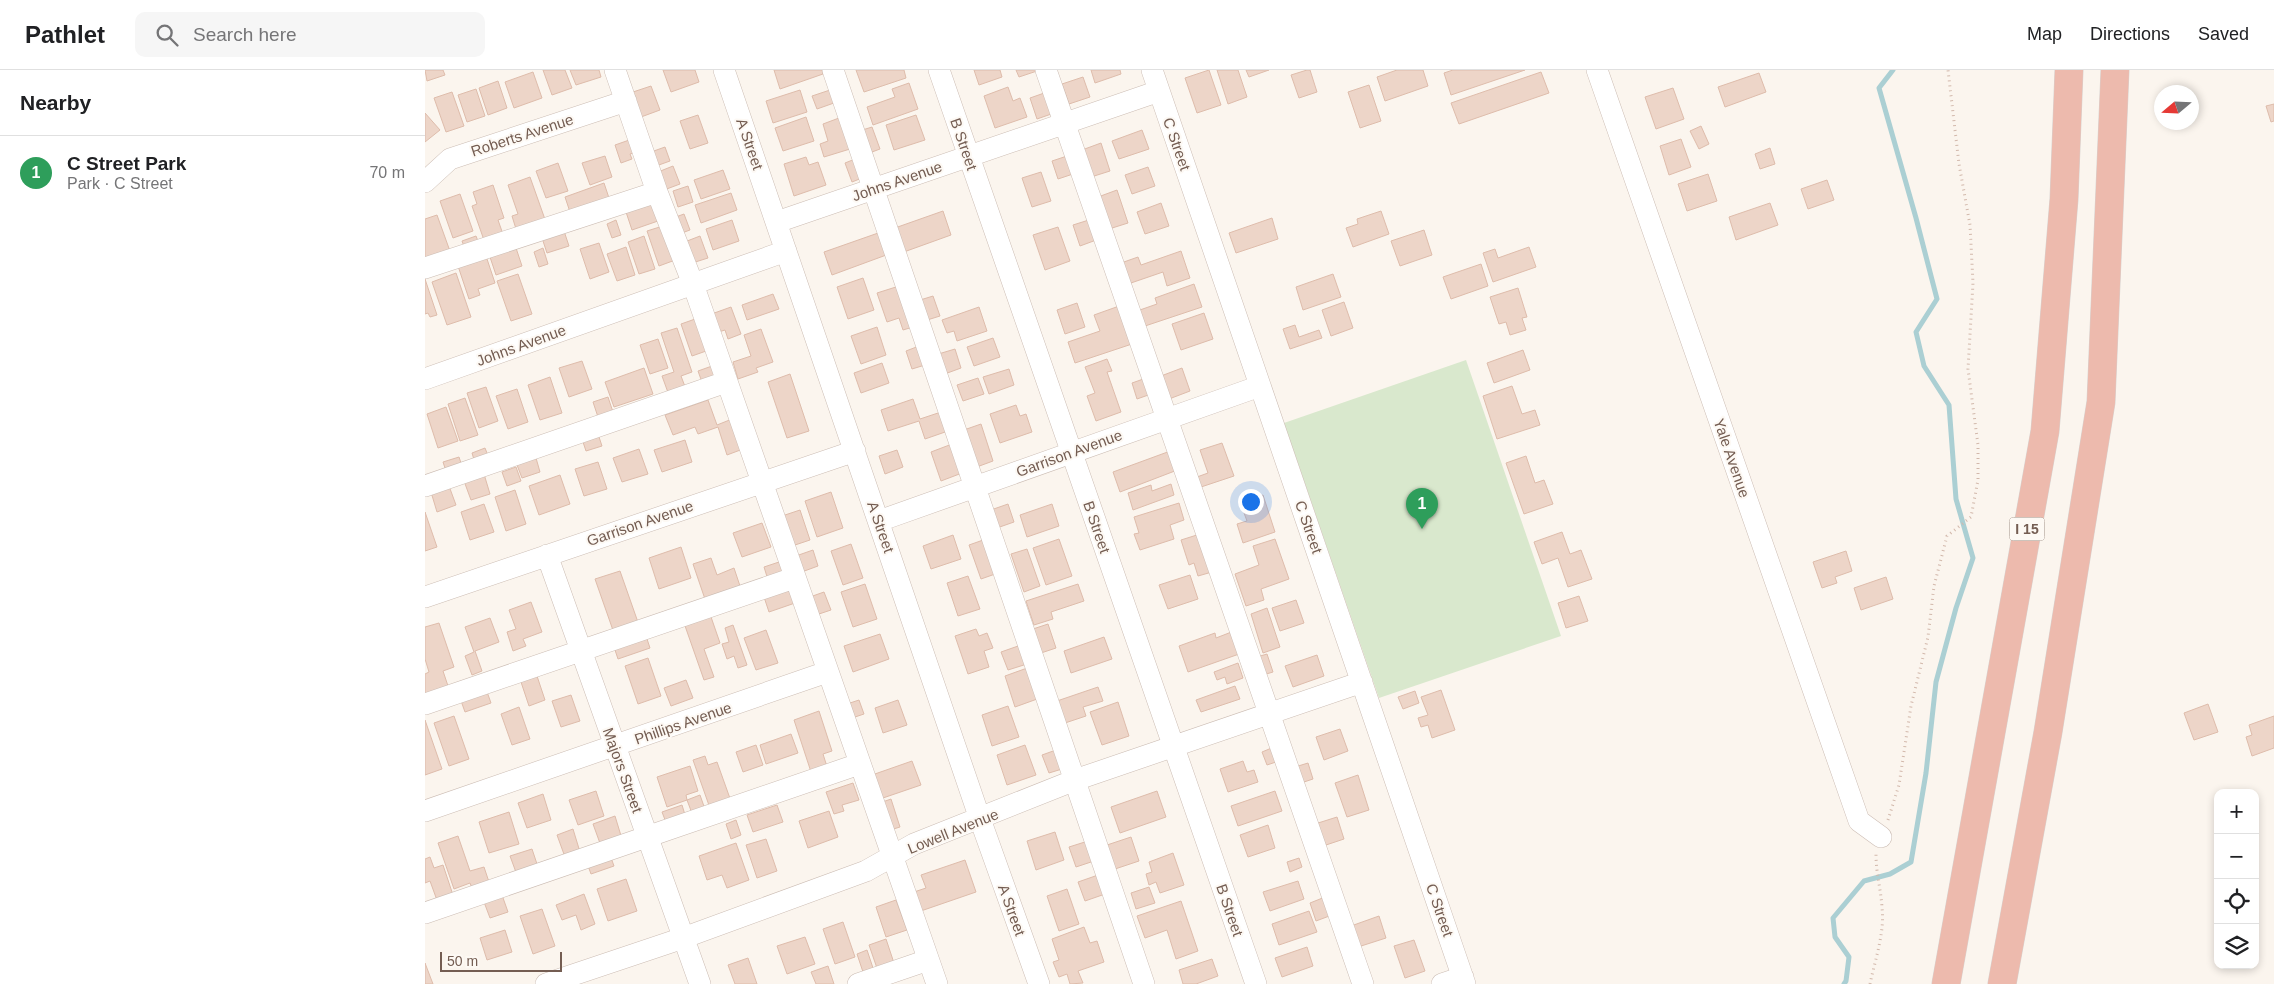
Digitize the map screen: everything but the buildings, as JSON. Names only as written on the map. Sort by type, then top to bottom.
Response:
[{"type":"highway","name":"I 15","points":[[1946,984],[2045,431],[2064,199],[2069,70]]},
{"type":"highway","points":[[2002,984],[2048,732],[2101,402],[2115,70]]},
{"type":"street","points":[[615,70],[657,192],[693,284],[937,984]]},
{"type":"street","name":"A Street","points":[[725,70],[980,820],[1039,984]]},
{"type":"street","points":[[833,70],[1145,984]]},
{"type":"street","name":"B Street","points":[[939,70],[1256,984]]},
{"type":"street","points":[[1046,70],[1363,984]]},
{"type":"street","name":"C Street","points":[[1152,70],[1464,980]]},
{"type":"street","name":"Yale Avenue","points":[[1597,70],[1859,821],[1881,836]]},
{"type":"street","name":"Johns Avenue","points":[[777,222],[1159,91]]},
{"type":"street","name":"Roberts Avenue","points":[[425,182],[450,159],[626,101]]},
{"type":"street","points":[[425,268],[657,192]]},
{"type":"street","name":"Johns Avenue","points":[[425,379],[786,250]]},
{"type":"street","points":[[425,486],[726,382]]},
{"type":"street","name":"Garrison Avenue","points":[[879,521],[1260,386]]},
{"type":"street","name":"Garrison Avenue","points":[[425,597],[855,451]]},
{"type":"street","name":"Majors Street","points":[[547,555],[700,984]]},
{"type":"street","points":[[425,704],[794,578]]},
{"type":"street","name":"Phillips Avenue","points":[[425,811],[827,672]]},
{"type":"street","name":"Lowell Avenue","points":[[557,982],[866,871],[914,844],[980,820],[1075,780],[1362,682]]},
{"type":"street","points":[[425,913],[859,764]]},
{"type":"street","points":[[858,984],[928,960]]},
{"type":"street","points":[[1442,984],[1464,980]]},
{"type":"path","points":[[1871,984],[1883,908],[1877,882],[1876,854],[1899,785],[1911,706],[1929,637],[1934,586],[1947,536],[1971,517],[1978,480],[1978,445],[1967,369],[1973,282],[1970,225],[1959,164],[1947,70]]},
{"type":"green space","points":[[1466,360],[1561,636],[1379,698],[1284,423]]},
{"type":"waterway","points":[[1844,984],[1849,957],[1835,937],[1833,918],[1864,881],[1890,874],[1911,862],[1926,773],[1936,682],[1956,608],[1973,558],[1956,499],[1949,405],[1924,366],[1916,332],[1937,299],[1879,88],[1893,70]]},
{"type":"place","name":"C Street Park","points":[[1422,529]]}]
